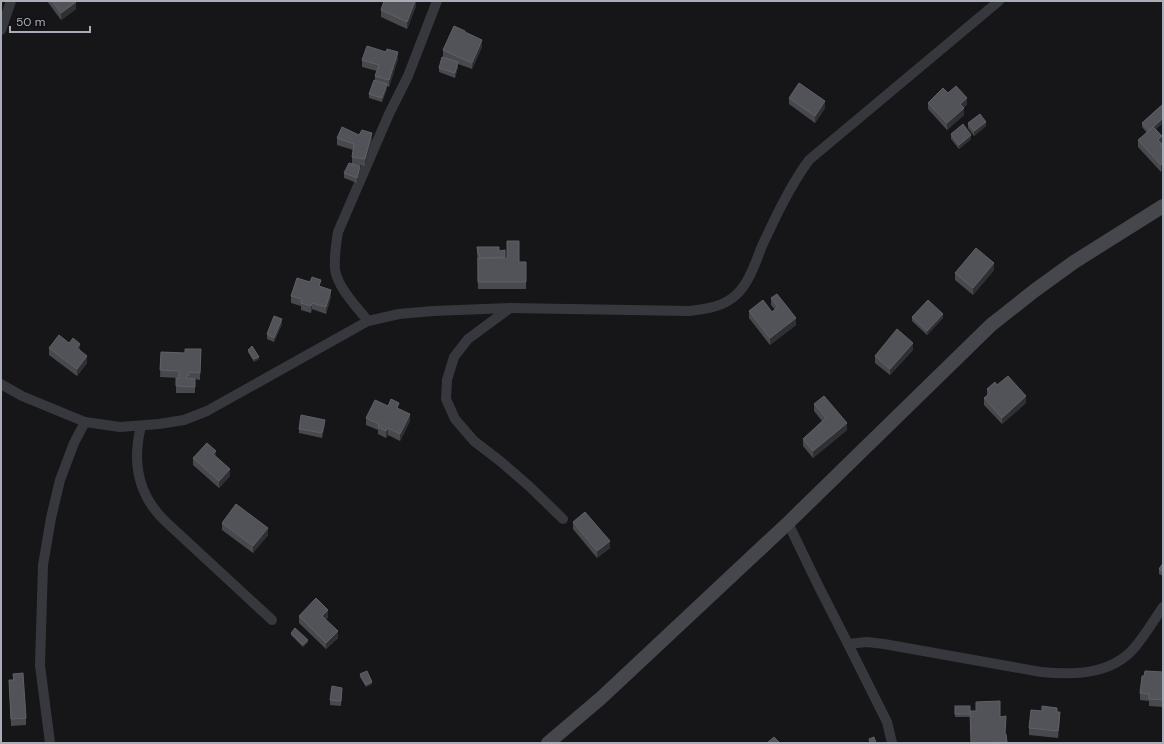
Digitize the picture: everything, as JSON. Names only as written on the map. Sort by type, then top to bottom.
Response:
[{"type":"street","points":[[1,30],[11,1]]},
{"type":"street","points":[[368,321],[341,285],[335,270],[335,250],[338,232],[389,114],[408,76],[437,1]]},
{"type":"street","points":[[1,384],[22,396],[85,422],[120,427],[141,426],[184,420],[207,411],[368,321],[399,314],[510,308],[689,311],[714,308],[729,301],[738,294],[747,281],[768,233],[791,188],[799,173],[809,160],[999,1]]},
{"type":"street","points":[[548,743],[602,698],[788,523],[991,325],[1034,290],[1074,262],[1113,236],[1163,206]]},
{"type":"street","points":[[510,308],[468,339],[454,357],[447,380],[446,399],[455,419],[474,441],[530,487],[563,519]]},
{"type":"street","points":[[50,743],[40,665],[43,565],[51,518],[60,480],[74,443],[85,422]]},
{"type":"street","points":[[141,426],[139,436],[139,480],[157,514],[272,620]]},
{"type":"street","points":[[788,523],[887,722],[892,743]]},
{"type":"street","points":[[848,644],[867,642],[884,644],[1041,672],[1065,674],[1094,671],[1111,666],[1124,658],[1134,648],[1163,607]]},
{"type":"building","points":[[52,1],[75,1],[76,2],[61,13]]},
{"type":"building","points":[[384,1],[415,1],[407,22],[381,10]]},
{"type":"building","points":[[454,26],[482,40],[472,63],[443,50]]},
{"type":"building","points":[[367,46],[386,52],[387,49],[398,52],[389,80],[375,76],[379,65],[362,60]]},
{"type":"building","points":[[442,57],[458,62],[455,73],[439,68]]},
{"type":"building","points":[[374,80],[387,84],[382,98],[369,94]]},
{"type":"building","points":[[799,83],[825,101],[815,116],[789,98]]},
{"type":"building","points":[[956,86],[967,98],[960,104],[964,108],[947,123],[928,103],[943,88],[948,93]]},
{"type":"building","points":[[1163,104],[1163,118],[1149,131],[1142,123]]},
{"type":"building","points":[[980,114],[986,122],[974,131],[968,123]]},
{"type":"building","points":[[963,124],[971,135],[959,145],[951,134]]},
{"type":"building","points":[[342,127],[359,135],[362,130],[372,133],[365,159],[352,157],[354,144],[337,138]]},
{"type":"building","points":[[1153,127],[1162,136],[1158,140],[1162,144],[1160,145],[1163,149],[1163,163],[1161,165],[1138,140]]},
{"type":"building","points":[[349,163],[360,166],[357,178],[344,173]]},
{"type":"building","points":[[507,241],[519,241],[519,262],[526,262],[526,282],[478,282],[478,258],[507,258]]},
{"type":"building","points":[[477,247],[499,247],[499,251],[505,250],[505,257],[480,258]]},
{"type":"building","points":[[976,248],[994,263],[973,288],[955,273]]},
{"type":"building","points":[[312,277],[321,280],[319,286],[331,290],[326,307],[312,303],[311,306],[301,303],[302,299],[291,296],[297,278],[310,282]]},
{"type":"building","points":[[777,294],[796,318],[770,338],[749,311],[763,300],[772,312],[778,307],[771,298]]},
{"type":"building","points":[[928,300],[943,314],[927,331],[912,317]]},
{"type":"building","points":[[274,316],[282,319],[274,338],[267,334]]},
{"type":"building","points":[[897,329],[913,343],[890,369],[875,356]]},
{"type":"building","points":[[59,335],[69,343],[73,338],[80,344],[77,348],[87,356],[77,369],[49,348]]},
{"type":"building","points":[[252,346],[259,357],[254,359],[248,350]]},
{"type":"building","points":[[185,349],[201,349],[200,373],[189,372],[189,375],[187,375],[186,378],[195,379],[195,387],[176,386],[176,378],[179,378],[179,371],[160,370],[161,352],[185,353]]},
{"type":"building","points":[[1008,376],[1026,396],[1002,418],[984,398],[990,393],[987,389],[995,382],[997,385]]},
{"type":"building","points":[[824,396],[847,423],[813,451],[803,439],[826,418],[814,404]]},
{"type":"building","points":[[391,399],[399,403],[397,408],[410,414],[400,434],[388,428],[386,431],[378,427],[379,424],[366,418],[375,400],[388,406]]},
{"type":"building","points":[[301,415],[325,420],[322,433],[299,429]]},
{"type":"building","points":[[207,443],[216,451],[213,454],[230,469],[219,481],[193,458]]},
{"type":"building","points":[[236,504],[268,528],[253,546],[222,523]]},
{"type":"building","points":[[585,512],[610,541],[597,551],[573,522]]},
{"type":"building","points":[[1163,563],[1163,572],[1159,569]]},
{"type":"building","points":[[316,598],[328,610],[322,616],[338,631],[326,643],[299,616]]},
{"type":"building","points":[[295,628],[308,640],[303,645],[291,633]]},
{"type":"building","points":[[367,671],[372,682],[366,685],[360,674]]},
{"type":"building","points":[[1145,671],[1163,672],[1163,700],[1149,699],[1149,694],[1140,693],[1142,676],[1144,676]]},
{"type":"building","points":[[23,673],[26,718],[11,719],[9,680],[14,680],[13,674]]},
{"type":"building","points":[[332,686],[342,688],[341,701],[330,700]]},
{"type":"building","points":[[1000,701],[1000,717],[1006,716],[1005,734],[1007,742],[971,743],[970,711],[976,711],[976,702]]},
{"type":"building","points":[[955,706],[970,706],[970,714],[955,714]]},
{"type":"building","points":[[1042,706],[1057,708],[1057,712],[1060,712],[1058,731],[1029,728],[1031,710],[1042,711]]},
{"type":"building","points":[[774,737],[780,743],[767,743]]},
{"type":"building","points":[[874,737],[876,743],[870,743],[869,739]]}]
